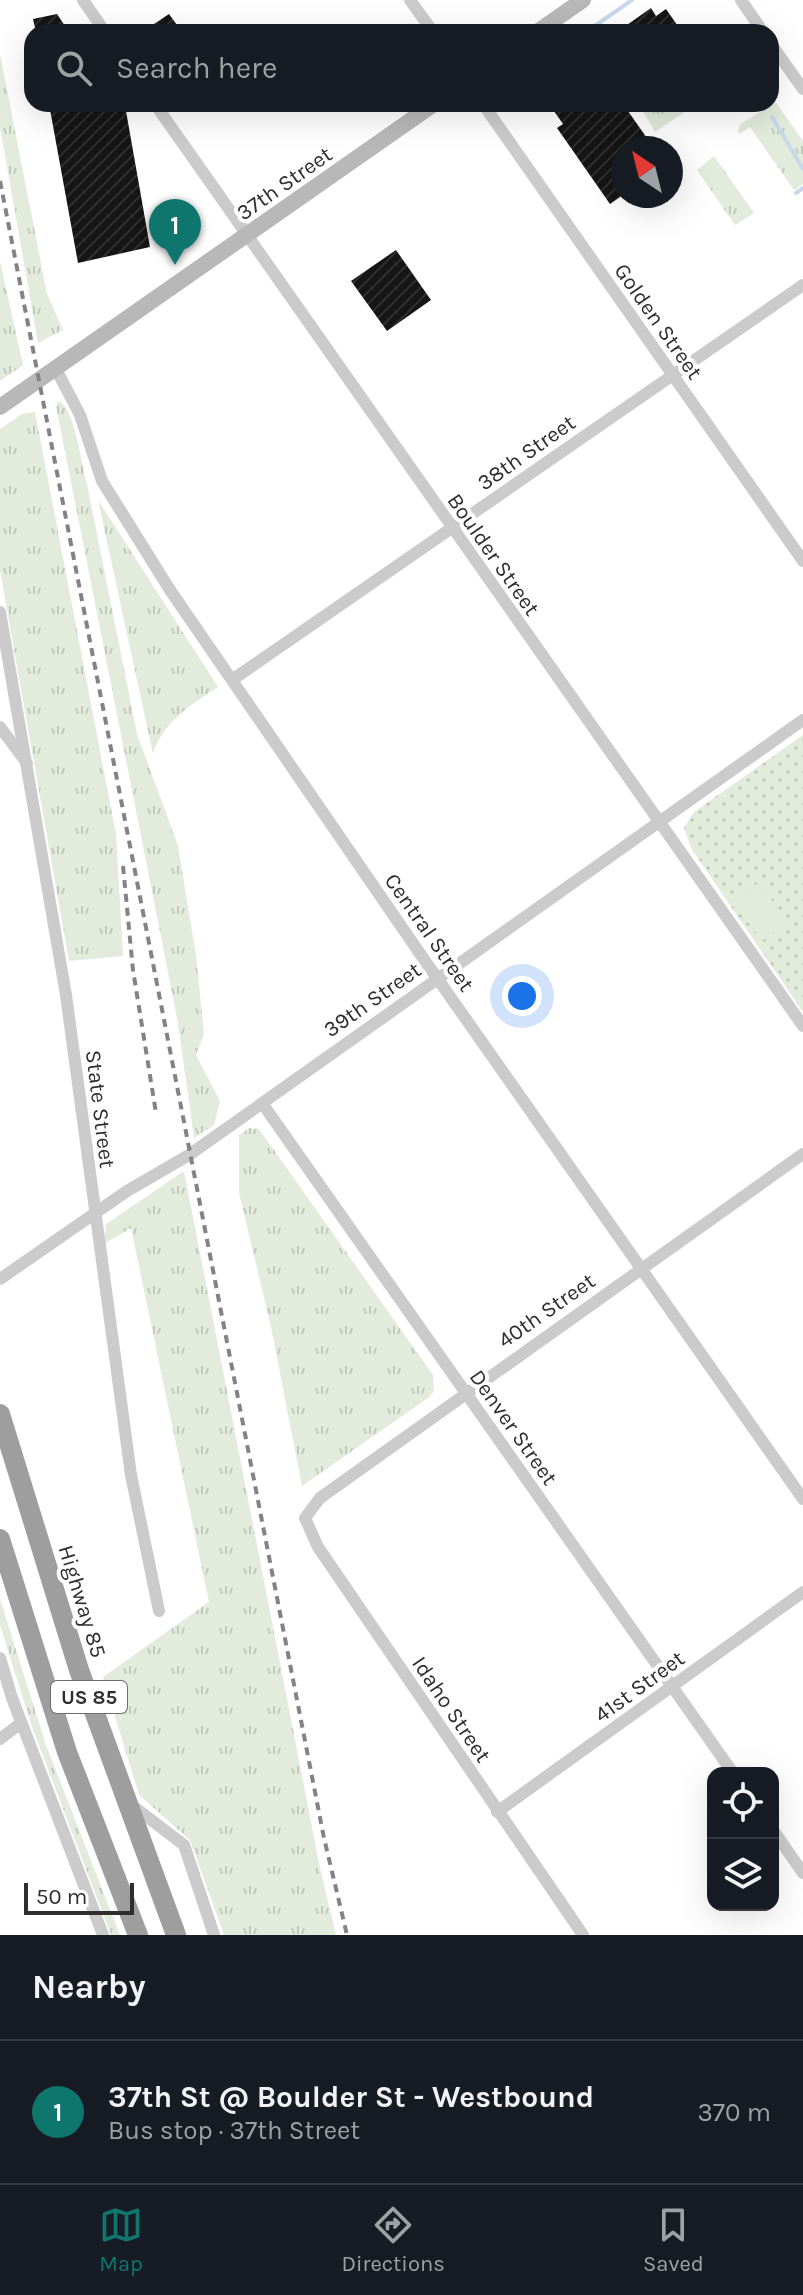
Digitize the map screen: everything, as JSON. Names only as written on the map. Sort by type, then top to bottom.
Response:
[{"type":"highway","name":"Highway 85","points":[[0,1414],[79,1670],[176,1935]]},
{"type":"highway","name":"US 85","points":[[0,1539],[67,1752],[138,1935]]},
{"type":"main road","points":[[548,24],[583,0]]},
{"type":"main road","name":"37th Street","points":[[0,407],[423,112]]},
{"type":"street","points":[[83,0],[100,24]]},
{"type":"street","points":[[410,0],[427,24]]},
{"type":"street","points":[[741,0],[758,24]]},
{"type":"street","points":[[779,55],[803,89]]},
{"type":"street","name":"Boulder Street","points":[[161,112],[803,1026]]},
{"type":"street","name":"Golden Street","points":[[489,112],[803,561]]},
{"type":"street","name":"38th Street","points":[[232,680],[803,285]]},
{"type":"street","name":"Central Street","points":[[56,369],[80,415],[102,481],[170,590],[437,978],[803,1499]]},
{"type":"street","name":"State Street","points":[[0,612],[66,995],[131,1475],[159,1611]]},
{"type":"street","name":"39th Street","points":[[0,1279],[94,1213],[189,1155],[803,720]]},
{"type":"street","points":[[0,727],[29,767]]},
{"type":"street","name":"Denver Street","points":[[262,1103],[729,1767]]},
{"type":"street","name":"40th Street","points":[[315,1503],[466,1392],[803,1154]]},
{"type":"street","name":"Idaho Street","points":[[315,1503],[305,1518],[306,1527],[583,1935]]},
{"type":"street","name":"41st Street","points":[[497,1812],[803,1592]]},
{"type":"street","points":[[0,1658],[21,1723],[103,1935]]},
{"type":"street","points":[[0,1706],[12,1698]]},
{"type":"street","points":[[0,1739],[21,1723]]},
{"type":"street","points":[[125,1800],[184,1845],[214,1935]]},
{"type":"street","points":[[779,1839],[803,1873]]},
{"type":"green space","points":[[0,54],[47,294],[63,330],[38,343],[0,127]]},
{"type":"green space","points":[[779,107],[803,141],[803,166],[771,116],[803,171],[803,184],[794,190],[750,127],[739,134],[740,124],[761,112],[779,112]]},
{"type":"green space","points":[[644,112],[685,112],[655,132]]},
{"type":"green space","points":[[714,156],[754,213],[735,225],[697,170]]},
{"type":"green space","points":[[0,261],[23,365],[0,381]]},
{"type":"green space","points":[[59,401],[65,406],[77,438],[137,734],[178,846],[196,955],[204,1034],[196,1055],[220,1101],[214,1125],[194,1138],[178,1023],[56,406]]},
{"type":"green space","points":[[35,412],[116,834],[123,956],[69,961],[0,570],[0,429],[22,414]]},
{"type":"green space","points":[[98,500],[218,687],[171,723],[153,754]]},
{"type":"green space","points":[[803,735],[803,1012],[691,848],[684,828],[694,812]]},
{"type":"green space","points":[[759,882],[788,922],[762,941],[733,901]]},
{"type":"green space","points":[[249,1128],[259,1129],[433,1375],[434,1391],[428,1398],[302,1486],[271,1327],[239,1193],[239,1135]]},
{"type":"green space","points":[[184,1171],[320,1868],[336,1935],[224,1935],[190,1840],[139,1795],[103,1677],[209,1602],[131,1228],[104,1244],[106,1224]]},
{"type":"green space","points":[[0,1599],[46,1745],[120,1935],[111,1935],[31,1724],[0,1625]]},
{"type":"building","points":[[651,8],[656,16],[666,9],[676,24],[628,24]]},
{"type":"building","points":[[57,14],[64,24],[34,24],[33,19]]},
{"type":"building","points":[[169,14],[176,24],[154,24]]},
{"type":"building","points":[[50,112],[126,112],[150,247],[78,263]]},
{"type":"building","points":[[555,112],[629,112],[646,136],[611,136],[611,203],[610,204],[557,128],[563,124]]},
{"type":"building","points":[[396,250],[431,300],[387,331],[351,281]]},
{"type":"waterway","points":[[598,24],[632,0]]},
{"type":"waterway","points":[[772,117],[803,169]]},
{"type":"waterway","points":[[796,193],[803,188]]},
{"type":"railway","points":[[0,181],[324,1838],[347,1935]]},
{"type":"railway","points":[[123,866],[133,970],[156,1113]]},
{"type":"place","name":"37th St @ Boulder St - Westbound","points":[[175,265]]}]
